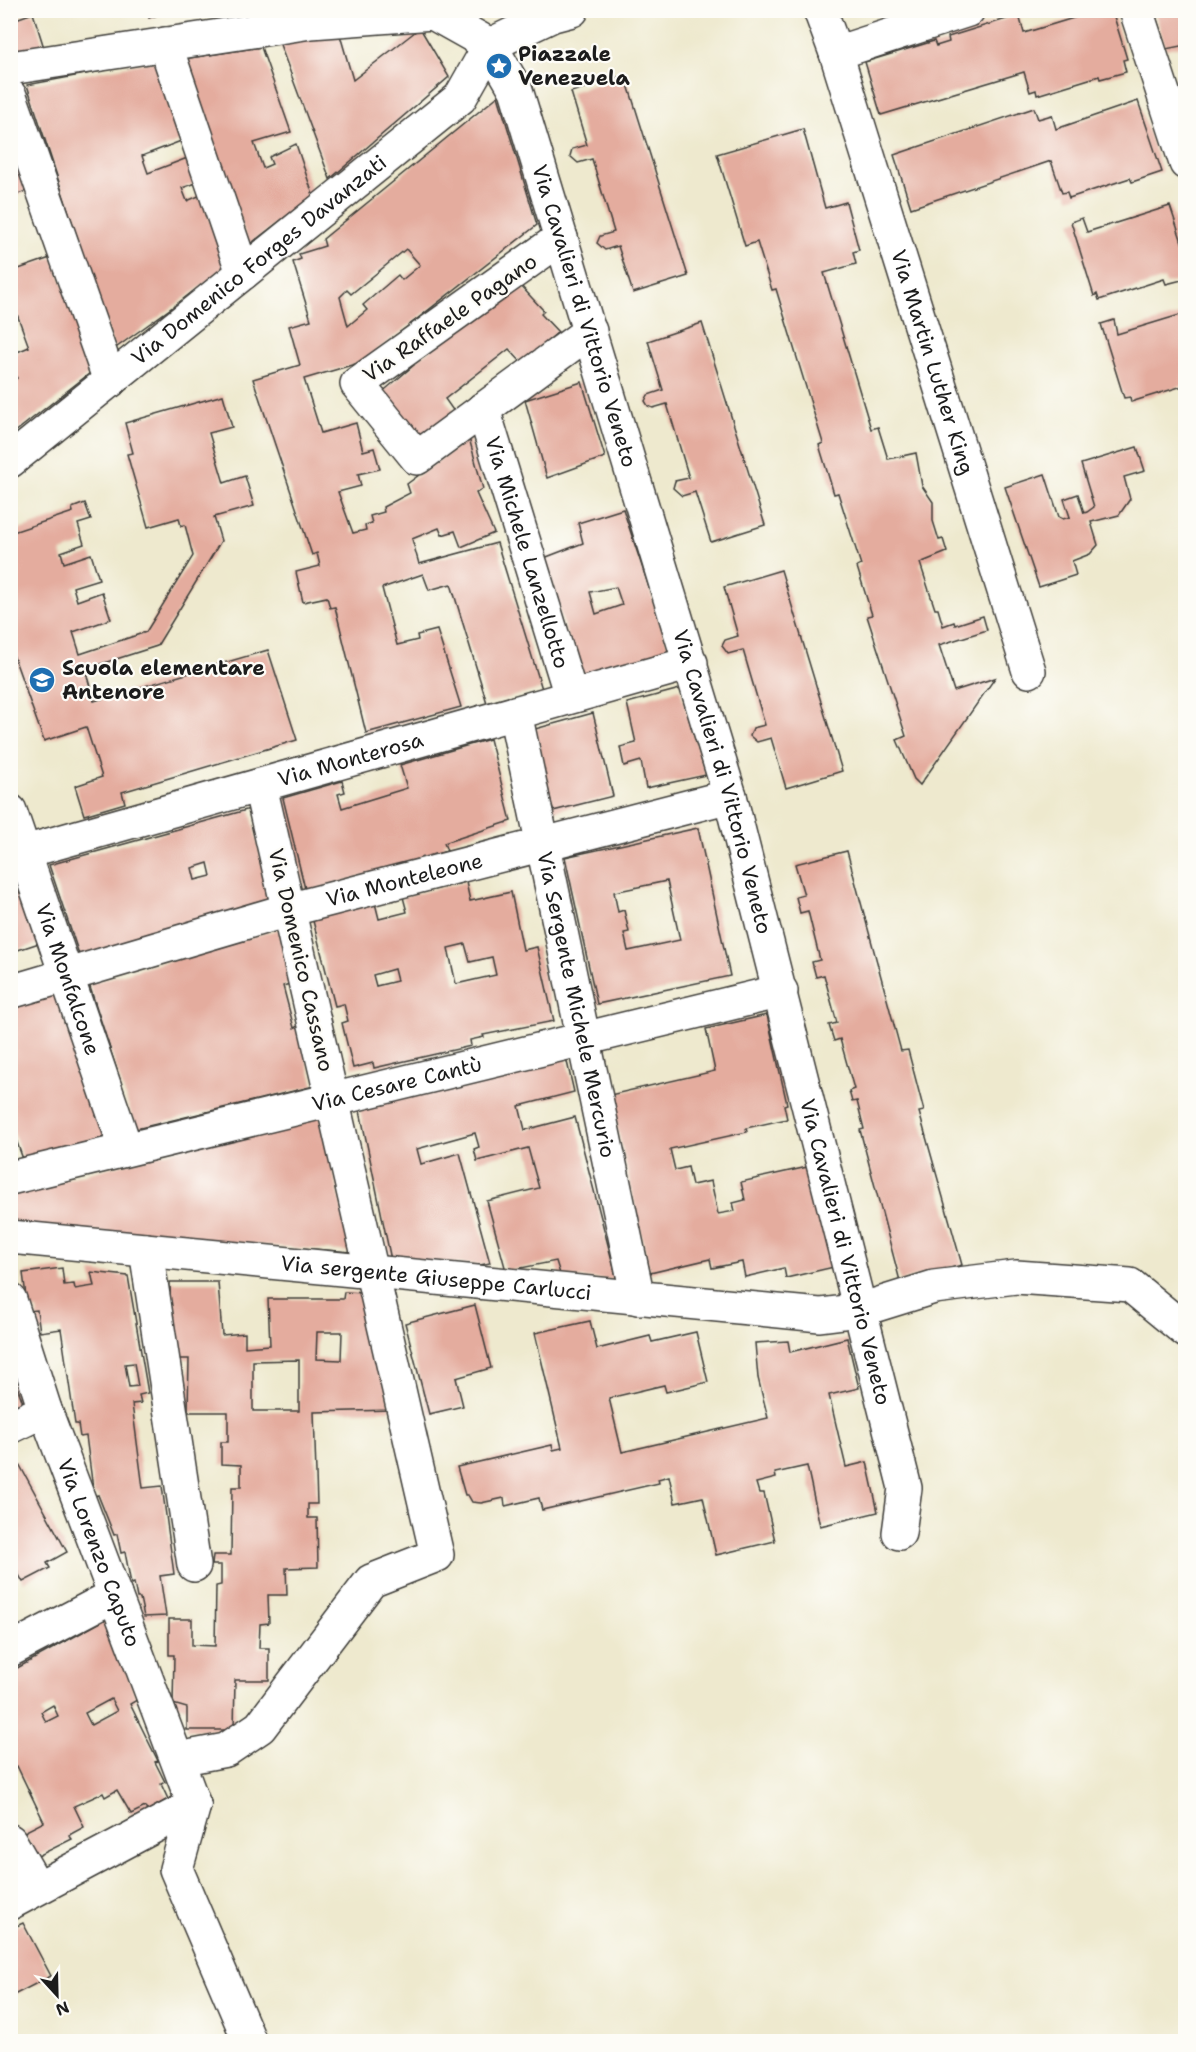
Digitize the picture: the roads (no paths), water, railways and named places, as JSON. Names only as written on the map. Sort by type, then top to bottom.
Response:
[{"type":"street","name":"Via Cavalieri di Vittorio Veneto","points":[[480,10],[490,45],[516,90],[730,795],[905,1488],[899,1533]]},
{"type":"street","points":[[10,68],[165,45],[319,16],[433,13],[490,45],[553,15],[572,10]]},
{"type":"street","name":"Via Martin Luther King","points":[[820,10],[836,53],[1029,671]]},
{"type":"street","points":[[836,53],[968,10]]},
{"type":"street","points":[[1136,10],[1185,163]]},
{"type":"street","points":[[165,45],[243,273]]},
{"type":"street","name":"Via Domenico Forges Davanzati","points":[[10,461],[460,98],[490,45]]},
{"type":"street","points":[[10,96],[110,381]]},
{"type":"street","name":"Via Raffaele Pagano","points":[[483,409],[417,458],[357,384],[561,238]]},
{"type":"street","points":[[483,409],[590,331]]},
{"type":"street","name":"Via Michele Lanzellotto","points":[[483,409],[572,696]]},
{"type":"street","name":"Via Monterosa","points":[[17,854],[691,663]]},
{"type":"street","name":"Via Sergente Michele Mercurio","points":[[515,713],[638,1298]]},
{"type":"street","name":"Via Domenico Cassano","points":[[178,1760],[226,1750],[260,1727],[371,1581],[438,1555],[260,786]]},
{"type":"street","name":"Via Monteleone","points":[[10,992],[288,910],[730,795]]},
{"type":"street","name":"Via Monfalcone","points":[[10,811],[17,854],[66,975],[126,1149]]},
{"type":"street","name":"Via Cesare Cantù","points":[[12,1174],[126,1149],[781,992]]},
{"type":"street","name":"Via sergente Giuseppe Carlucci","points":[[10,1237],[820,1316],[860,1310],[934,1287],[1016,1278],[1130,1285],[1185,1331]]},
{"type":"street","points":[[146,1251],[194,1565]]},
{"type":"street","name":"Via Lorenzo Caputo","points":[[10,1300],[45,1410],[194,1805]]},
{"type":"street","points":[[10,1428],[45,1410]]},
{"type":"street","points":[[10,1650],[115,1594]]},
{"type":"street","points":[[10,1841],[24,1895],[194,1805]]},
{"type":"street","points":[[194,1805],[176,1869],[250,2042]]},
{"type":"place","name":"Piazzale Venezuela","points":[[499,66]]},
{"type":"place","name":"Scuola elementare Antenore","points":[[42,680]]}]
